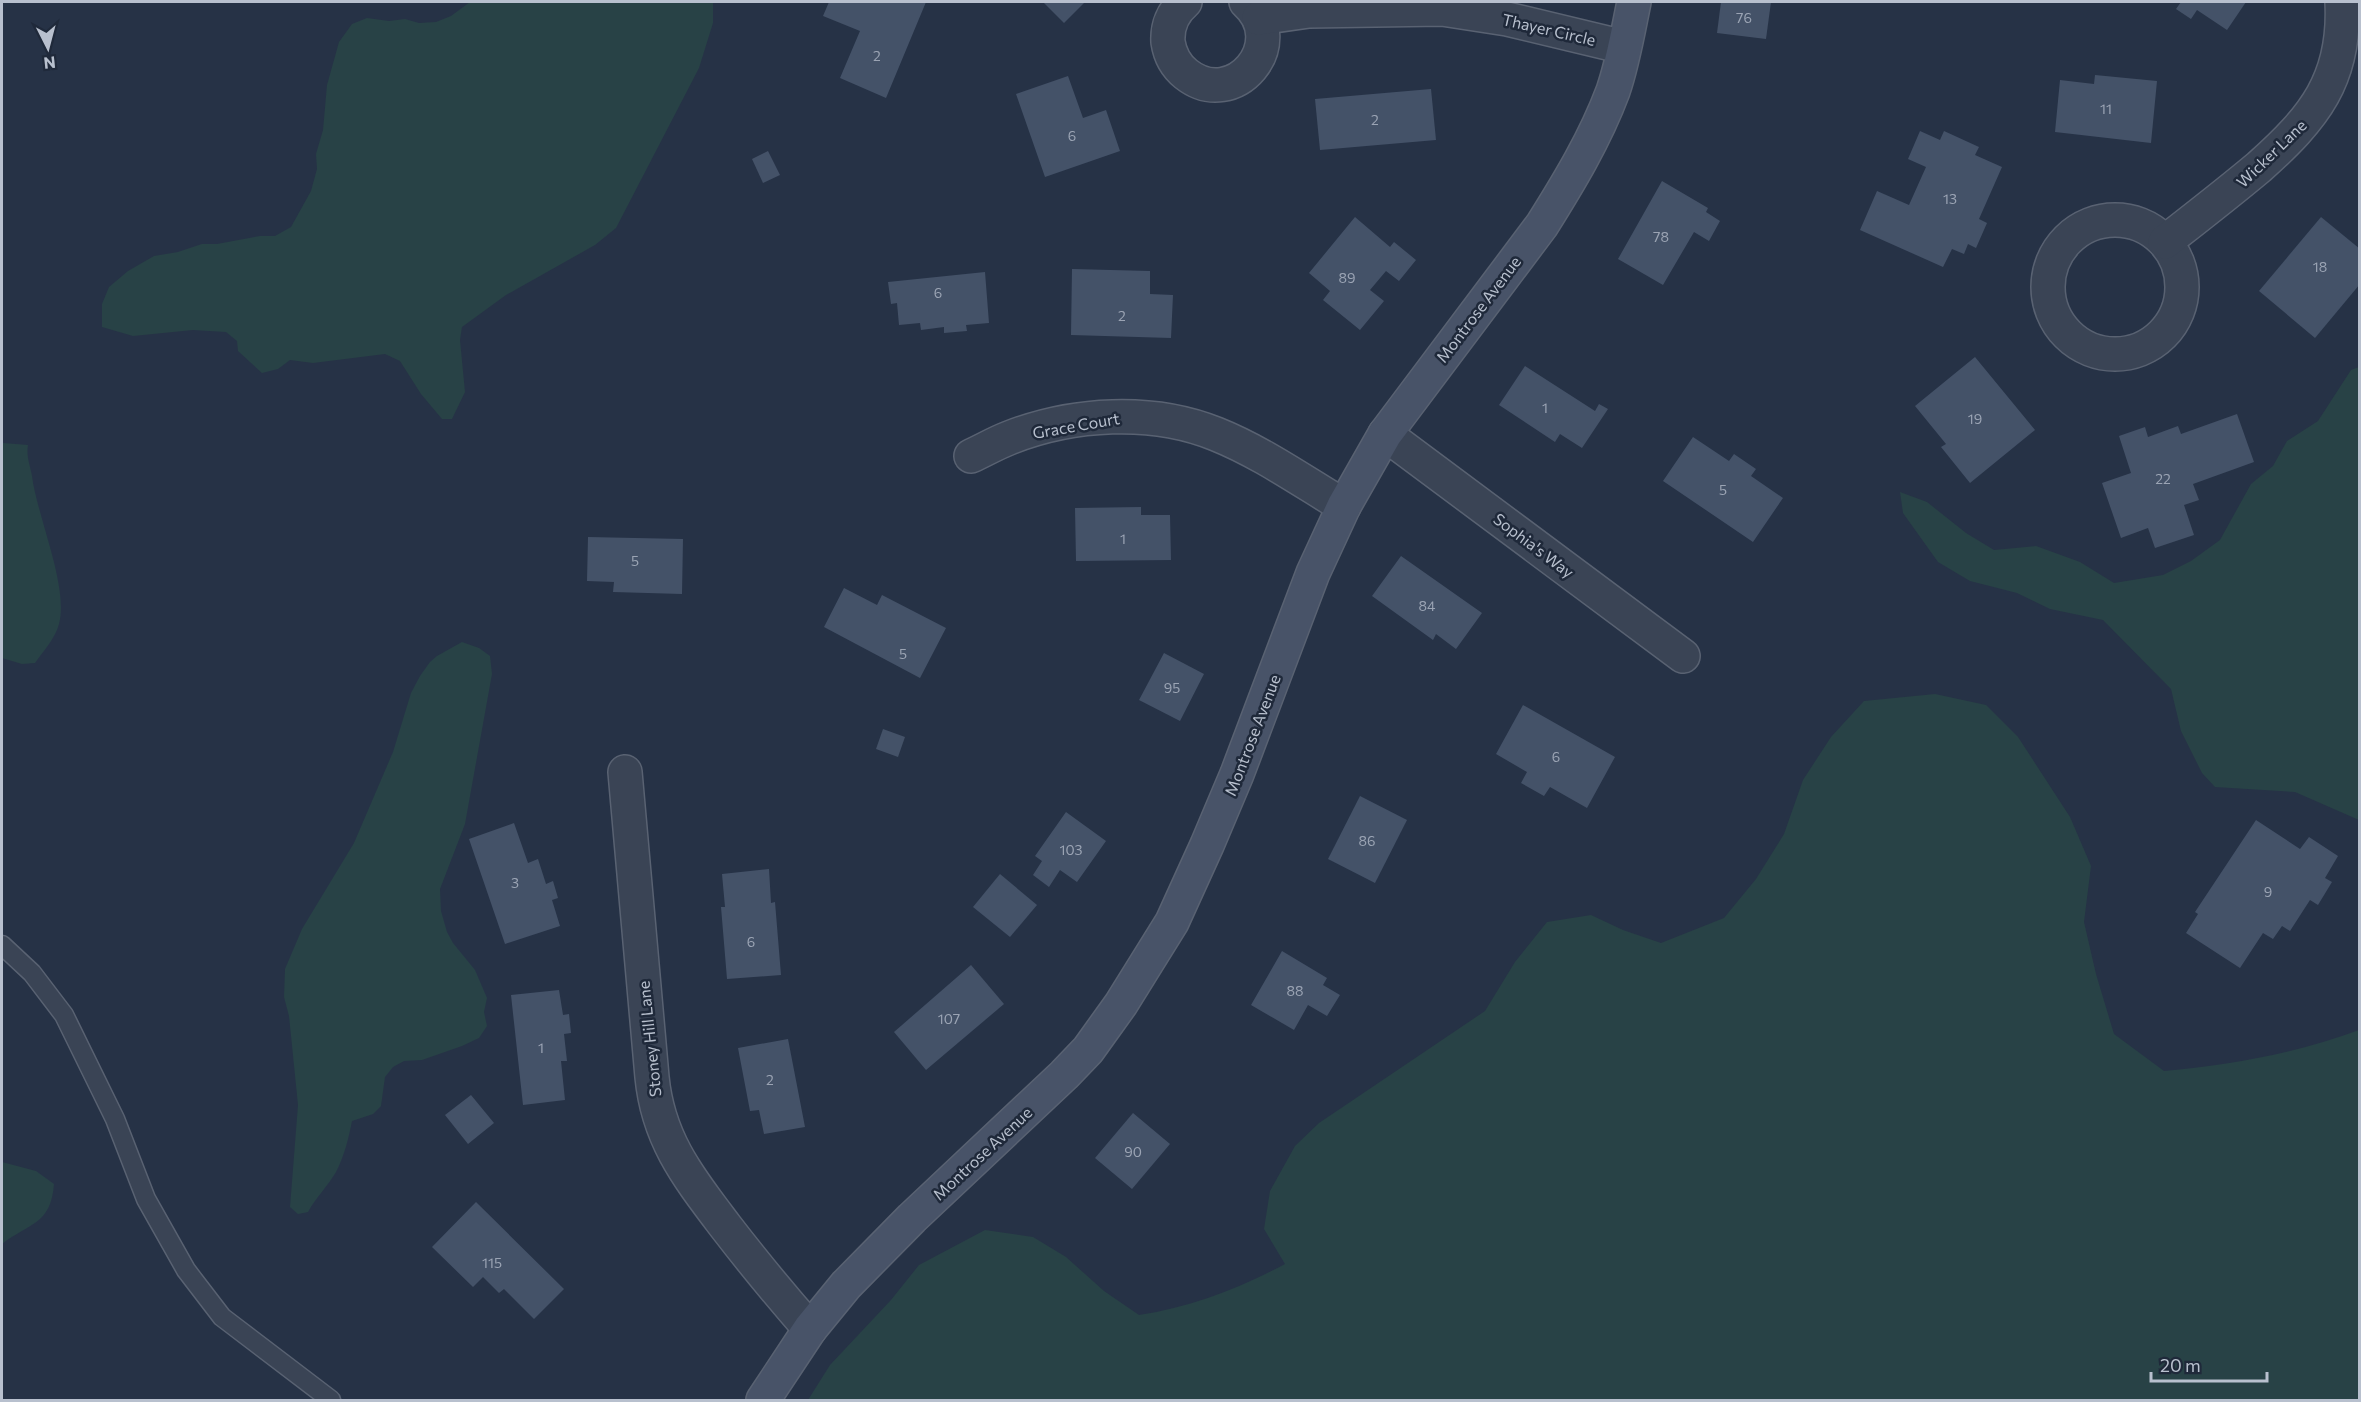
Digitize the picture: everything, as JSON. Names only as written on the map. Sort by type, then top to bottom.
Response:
[{"type":"main road","name":"Montrose Avenue","points":[[763,1401],[810,1329],[846,1286],[912,1218],[1088,1050],[1148,963],[1172,922],[1229,795],[1313,573],[1344,506],[1385,434],[1542,225],[1565,189],[1601,120],[1616,79],[1634,2]]},
{"type":"street","name":"Thayer Circle","points":[[1185,2],[1171,20],[1168,29],[1169,47],[1182,71],[1207,84],[1226,83],[1242,76],[1250,70],[1260,55],[1263,37],[1252,10],[1443,9],[1507,19],[1624,47]]},
{"type":"street","name":"Wicker Lane","points":[[2165,242],[2238,185],[2290,139],[2313,112],[2328,86],[2338,59],[2343,27],[2342,2]]},
{"type":"street","points":[[2125,220],[2144,226],[2165,242],[2176,259],[2181,275],[2182,297],[2176,317],[2163,335],[2141,349],[2116,355],[2094,352],[2082,346],[2063,330],[2050,305],[2048,288],[2052,263],[2068,239],[2091,224],[2125,220]]},
{"type":"street","name":"Grace Court","points":[[971,456],[1010,437],[1058,424],[1109,416],[1137,416],[1189,425],[1216,434],[1263,458],[1344,506]]},
{"type":"street","name":"Sophia's Way","points":[[1385,434],[1683,656]]},
{"type":"street","name":"Stoney Hill Lane","points":[[625,772],[652,1084],[660,1120],[677,1160],[693,1185],[763,1275],[810,1329]]},
{"type":"lane","points":[[2,945],[32,973],[64,1015],[115,1119],[146,1199],[186,1270],[222,1317],[331,1401]]},
{"type":"green space","points":[[470,2],[713,2],[713,23],[699,68],[616,228],[595,245],[506,295],[462,327],[460,340],[465,392],[452,419],[442,419],[421,394],[400,361],[385,354],[313,363],[290,360],[278,369],[262,373],[238,351],[237,341],[226,332],[193,330],[133,336],[102,327],[102,304],[109,287],[128,271],[154,256],[178,252],[202,244],[275,236],[291,227],[311,191],[317,169],[316,154],[323,130],[327,85],[339,42],[352,24],[367,18],[389,21],[405,19],[419,23],[436,22],[451,16]]},
{"type":"green space","points":[[2359,367],[2359,820],[2295,792],[2215,787],[2202,773],[2181,731],[2171,689],[2103,620],[2050,609],[2017,593],[1970,581],[1938,562],[1903,513],[1900,492],[1927,502],[1966,533],[1994,550],[2036,546],[2080,562],[2114,583],[2163,575],[2191,561],[2220,540],[2251,484],[2273,466],[2287,441],[2318,421],[2351,370]]},
{"type":"green space","points":[[3,443],[28,445],[35,492],[60,591],[59,624],[52,640],[35,663],[22,664],[2,658]]},
{"type":"green space","points":[[462,642],[479,648],[490,656],[492,674],[465,824],[440,889],[441,911],[447,932],[475,970],[487,998],[484,1012],[487,1026],[479,1038],[462,1046],[422,1060],[404,1061],[393,1067],[385,1077],[381,1106],[373,1114],[352,1121],[346,1147],[336,1172],[308,1212],[298,1214],[290,1207],[298,1105],[289,1016],[284,997],[285,969],[302,929],[354,843],[393,752],[411,693],[420,676],[437,656]]},
{"type":"green space","points":[[1935,694],[1986,705],[2018,737],[2070,817],[2091,866],[2084,922],[2096,974],[2114,1034],[2164,1071],[2263,1057],[2359,1030],[2359,1400],[808,1400],[830,1365],[891,1300],[919,1265],[985,1230],[1033,1237],[1066,1257],[1104,1291],[1139,1315],[1214,1296],[1285,1264],[1264,1229],[1270,1191],[1295,1146],[1319,1123],[1485,1011],[1515,962],[1547,922],[1591,915],[1623,930],[1661,943],[1724,918],[1756,879],[1784,834],[1803,780],[1831,737],[1864,701]]},
{"type":"green space","points":[[2,1162],[36,1171],[54,1184],[48,1208],[37,1222],[2,1244]]},
{"type":"building","points":[[829,2],[926,2],[886,98],[840,78],[860,31],[823,16]]},
{"type":"building","points":[[1043,2],[1085,2],[1064,23]]},
{"type":"building","points":[[1721,2],[1771,2],[1766,39],[1717,33]]},
{"type":"building","points":[[2181,2],[2246,2],[2227,30],[2197,10],[2191,19],[2176,9]]},
{"type":"building","points":[[2095,75],[2157,81],[2151,143],[2055,132],[2060,80],[2094,84]]},
{"type":"building","points":[[1068,76],[1083,118],[1106,110],[1120,151],[1045,177],[1016,94]]},
{"type":"building","points":[[1431,89],[1436,140],[1320,150],[1315,99]]},
{"type":"building","points":[[1920,131],[1940,140],[1944,131],[1979,147],[1975,155],[2002,167],[1979,219],[1987,223],[1976,248],[1968,244],[1964,254],[1952,249],[1943,267],[1860,230],[1877,191],[1909,205],[1926,167],[1908,159]]},
{"type":"building","points":[[768,151],[780,175],[763,183],[752,159]]},
{"type":"building","points":[[1662,181],[1708,208],[1706,212],[1720,221],[1709,241],[1694,232],[1663,285],[1618,259]]},
{"type":"building","points":[[1355,217],[1390,247],[1394,242],[1416,260],[1399,281],[1386,271],[1370,290],[1384,301],[1360,330],[1323,300],[1330,291],[1309,273]]},
{"type":"building","points":[[2321,217],[2360,249],[2360,284],[2315,338],[2259,291]]},
{"type":"building","points":[[1072,269],[1150,271],[1150,294],[1173,295],[1171,338],[1071,335]]},
{"type":"building","points":[[985,272],[989,323],[966,325],[967,331],[944,333],[944,327],[921,330],[920,323],[899,325],[897,303],[891,304],[888,282]]},
{"type":"building","points":[[1975,357],[2035,430],[1970,483],[1941,447],[1946,444],[1915,406]]},
{"type":"building","points":[[1525,366],[1595,411],[1599,404],[1608,409],[1582,448],[1560,434],[1555,442],[1499,405]]},
{"type":"building","points":[[2237,414],[2254,462],[2193,484],[2199,500],[2184,505],[2194,535],[2155,548],[2148,528],[2121,538],[2102,483],[2131,473],[2119,436],[2145,427],[2148,437],[2178,426],[2181,434]]},
{"type":"building","points":[[1693,437],[1729,461],[1734,454],[1756,469],[1751,476],[1783,498],[1753,542],[1663,481]]},
{"type":"building","points":[[1141,507],[1141,515],[1170,515],[1171,560],[1076,561],[1075,508]]},
{"type":"building","points":[[588,537],[683,539],[682,594],[613,592],[614,582],[587,581]]},
{"type":"building","points":[[1401,556],[1482,613],[1456,649],[1436,634],[1433,640],[1372,596]]},
{"type":"building","points":[[844,588],[877,605],[882,595],[946,628],[920,678],[824,627]]},
{"type":"building","points":[[1164,653],[1204,674],[1180,721],[1139,700]]},
{"type":"building","points":[[1523,705],[1615,757],[1587,808],[1550,787],[1544,796],[1521,783],[1527,772],[1496,754]]},
{"type":"building","points":[[883,729],[905,737],[898,757],[876,749]]},
{"type":"building","points":[[1360,796],[1407,820],[1375,883],[1328,859]]},
{"type":"building","points":[[1066,812],[1106,841],[1077,882],[1060,870],[1049,887],[1033,875],[1042,861],[1035,856]]},
{"type":"building","points":[[2256,820],[2300,849],[2309,837],[2338,856],[2325,878],[2332,882],[2318,905],[2310,900],[2290,931],[2282,926],[2273,939],[2263,933],[2240,968],[2186,933],[2198,914],[2195,912]]},
{"type":"building","points":[[514,823],[528,863],[538,859],[546,884],[553,881],[558,898],[552,900],[560,926],[505,944],[469,839]]},
{"type":"building","points":[[769,869],[771,903],[775,902],[781,975],[727,979],[721,907],[725,907],[722,874]]},
{"type":"building","points":[[1000,874],[1037,905],[1010,937],[973,907]]},
{"type":"building","points":[[1282,951],[1327,978],[1323,985],[1340,995],[1327,1016],[1308,1005],[1294,1030],[1251,1005]]},
{"type":"building","points":[[971,965],[1004,1004],[926,1070],[894,1032]]},
{"type":"building","points":[[559,990],[563,1015],[569,1014],[571,1033],[564,1034],[567,1061],[561,1061],[565,1100],[523,1105],[511,995]]},
{"type":"building","points":[[788,1039],[805,1127],[764,1134],[759,1110],[750,1111],[738,1048]]},
{"type":"building","points":[[471,1095],[494,1123],[468,1144],[445,1115]]},
{"type":"building","points":[[1133,1113],[1170,1144],[1132,1189],[1095,1158]]},
{"type":"building","points":[[476,1202],[564,1289],[534,1319],[504,1289],[499,1293],[483,1277],[473,1287],[432,1247]]}]
